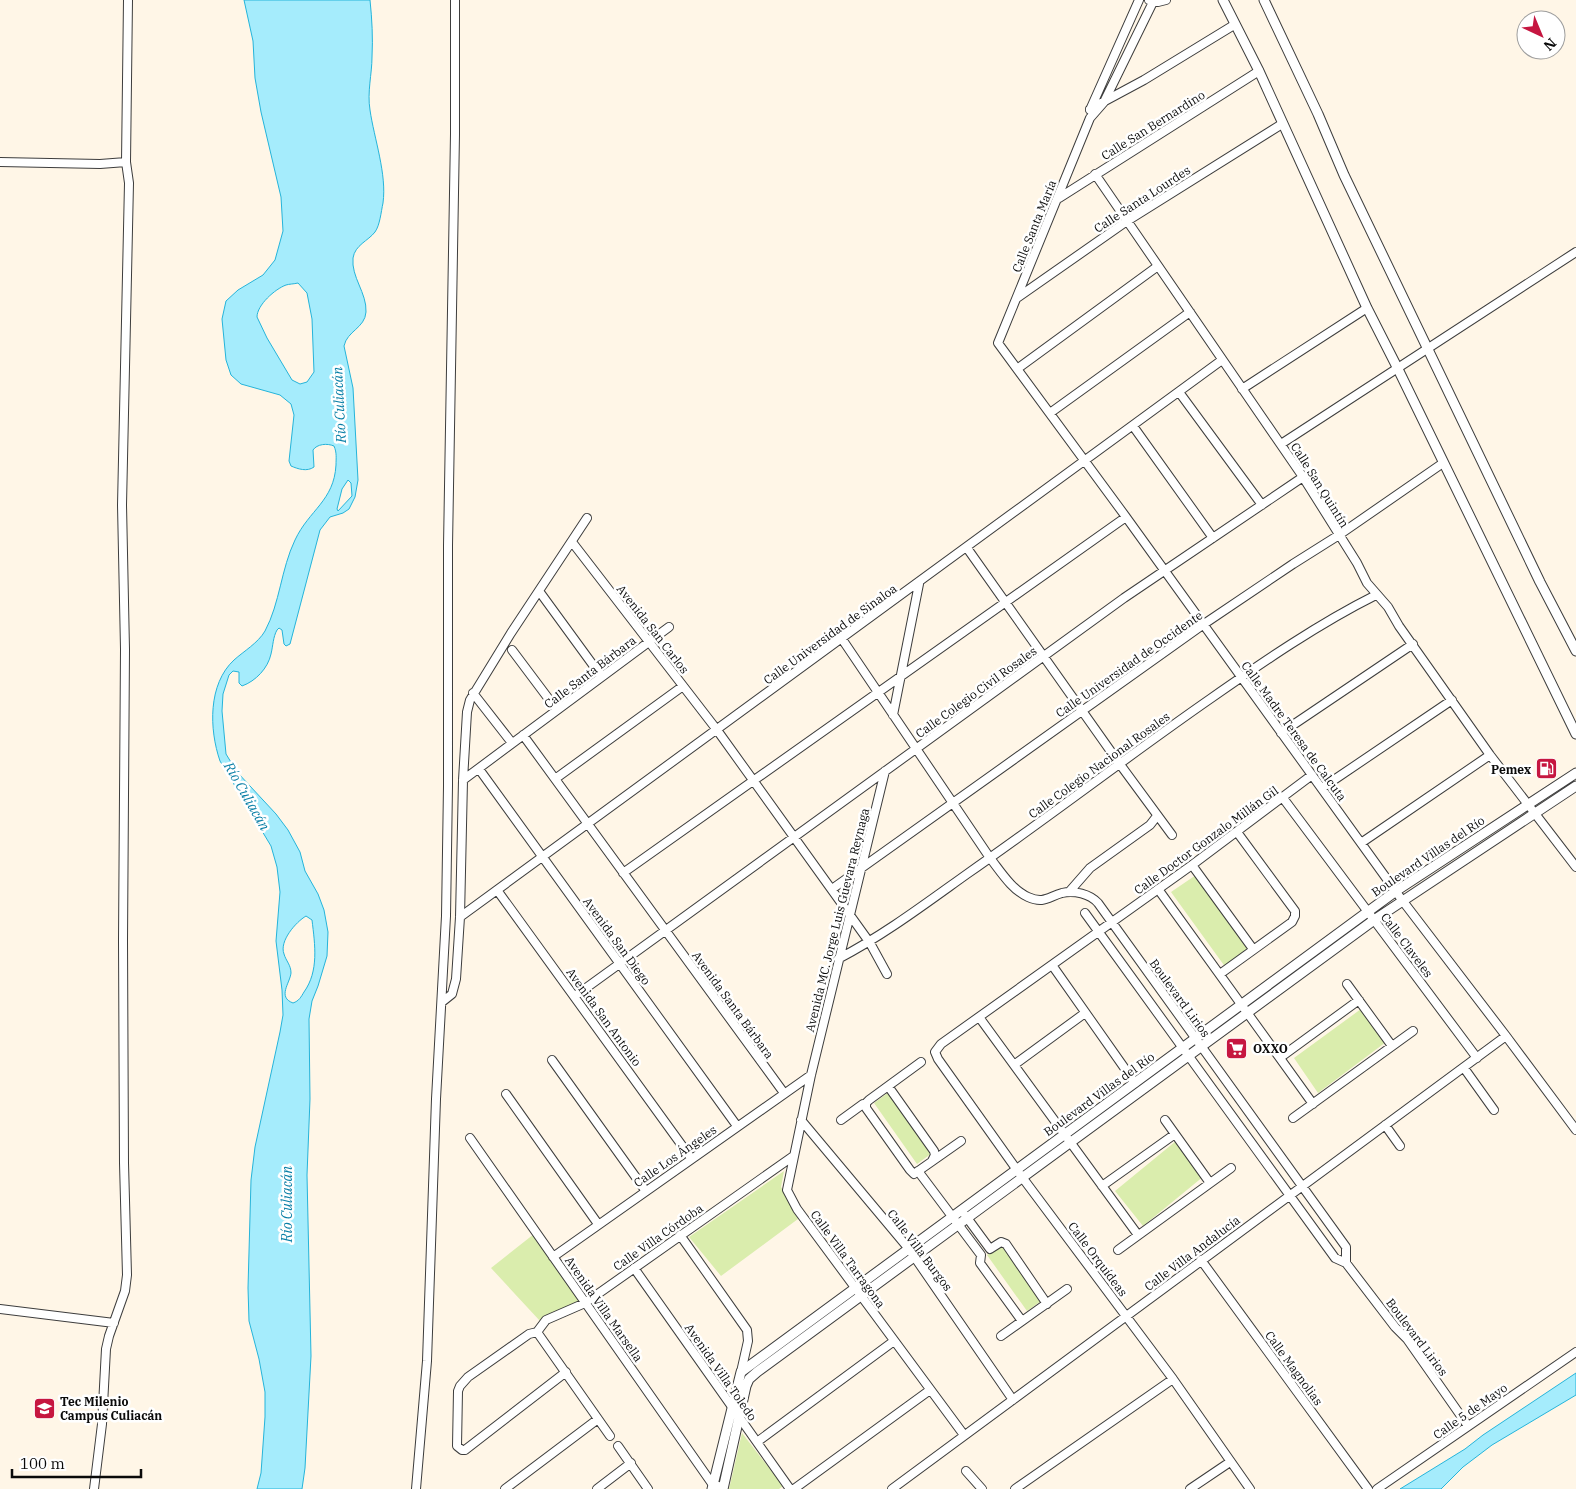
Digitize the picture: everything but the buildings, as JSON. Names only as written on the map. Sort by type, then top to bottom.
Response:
[{"type":"street","points":[[94,1489],[102,1424],[106,1349],[125,1291],[127,1275],[122,940],[125,649],[122,505],[129,183],[126,162],[128,0]]},
{"type":"street","points":[[416,1489],[427,1361],[436,1099],[446,916],[448,546],[455,134],[455,0]]},
{"type":"street","name":"Calle Santa María","points":[[998,343],[1059,198],[1090,114],[1139,0]]},
{"type":"street","points":[[1104,102],[1152,0],[1158,2],[1166,0]]},
{"type":"street","points":[[1222,0],[1259,71],[1367,308],[1398,367],[1576,734]]},
{"type":"street","points":[[1264,0],[1318,114],[1344,175],[1536,573],[1576,651]]},
{"type":"street","points":[[1090,114],[1104,102],[1234,25]]},
{"type":"street","name":"Calle San Bernardino","points":[[1059,198],[1259,71]]},
{"type":"street","name":"Calle Santa Lourdes","points":[[1017,298],[1127,222],[1282,124]]},
{"type":"street","points":[[0,162],[100,164],[126,162]]},
{"type":"street","name":"Calle San Quintín","points":[[1095,174],[1303,477],[1367,583],[1388,607],[1490,754],[1576,867]]},
{"type":"street","points":[[1281,444],[1576,252]]},
{"type":"street","points":[[1017,369],[1158,266]]},
{"type":"street","points":[[1242,389],[1367,308]]},
{"type":"street","points":[[1050,413],[1190,312]]},
{"type":"street","name":"Calle Madre Teresa de Calcuta","points":[[998,343],[1204,624],[1396,892],[1576,1130]]},
{"type":"street","name":"Calle Universidad de Sinaloa","points":[[460,917],[587,823],[919,584],[1222,360]]},
{"type":"street","points":[[1179,392],[1262,505]]},
{"type":"street","points":[[1133,426],[1213,538]]},
{"type":"street","name":"Calle Universidad de Occidente","points":[[832,889],[1204,624],[1443,463]]},
{"type":"street","name":"Calle Colegio Civil Rosales","points":[[575,996],[1164,570],[1303,477]]},
{"type":"street","points":[[523,735],[623,873],[1126,517]]},
{"type":"street","points":[[442,1002],[452,994],[456,984],[467,712],[473,693],[587,518]]},
{"type":"street","name":"Avenida San Carlos","points":[[572,542],[754,780],[870,943],[888,974]]},
{"type":"street","points":[[967,548],[1118,763],[1172,835]]},
{"type":"street","points":[[893,715],[919,584]]},
{"type":"street","points":[[539,592],[602,676]]},
{"type":"street","name":"Calle Colegio Nacional Rosales","points":[[838,959],[870,943],[990,858],[1118,763],[1241,677],[1313,631],[1376,595]]},
{"type":"street","name":"Calle Santa Bárbara","points":[[463,780],[669,626]]},
{"type":"street","points":[[842,639],[990,858],[1014,888],[1028,897],[1047,900],[1061,893],[1069,892],[1090,868],[1150,825],[1157,816]]},
{"type":"street","points":[[1281,733],[1412,644]]},
{"type":"street","points":[[512,650],[557,710]]},
{"type":"street","points":[[556,779],[683,686]]},
{"type":"street","points":[[473,693],[512,744]]},
{"type":"street","points":[[1322,788],[1452,700]]},
{"type":"street","points":[[1361,843],[1490,754]]},
{"type":"street","name":"Avenida San Diego","points":[[479,769],[737,1126]]},
{"type":"street","name":"Avenida MC. Jorge Luis Guevara Reynaga","points":[[811,1074],[885,771]]},
{"type":"street","name":"Boulevard Villas del Río","points":[[723,1488],[749,1379],[911,1252],[1068,1138],[1202,1047],[1245,1008],[1368,912],[1441,860],[1576,773]]},
{"type":"street","name":"Calle Doctor Gonzalo Millán Gil","points":[[1099,932],[1312,775]]},
{"type":"street","name":"Boulevard Villas del Río","points":[[1068,1138],[1135,1083],[1196,1038],[1245,1008],[1402,900],[1576,786]]},
{"type":"street","name":"Calle Claveles","points":[[1283,798],[1477,1058]]},
{"type":"street","points":[[1220,974],[1292,922],[1295,916],[1295,911],[1237,832]]},
{"type":"street","points":[[1192,865],[1253,949]]},
{"type":"street","name":"Avenida Santa Bárbara","points":[[623,873],[784,1093]]},
{"type":"street","points":[[1158,889],[1313,1104]]},
{"type":"street","name":"Avenida San Antonio","points":[[497,890],[691,1158]]},
{"type":"street","name":"Boulevard Lirios","points":[[1069,892],[1093,897],[1346,1247],[1346,1263]]},
{"type":"street","name":"Boulevard Lirios","points":[[1085,913],[1335,1258],[1346,1263],[1395,1327],[1407,1339],[1468,1426]]},
{"type":"street","points":[[1099,932],[979,1017],[1138,1235]]},
{"type":"street","points":[[1052,965],[1135,1083]]},
{"type":"street","points":[[1347,984],[1392,1046]]},
{"type":"street","points":[[1280,1057],[1359,1000]]},
{"type":"street","points":[[1014,1064],[1086,1013]]},
{"type":"street","name":"Calle Orquídeas","points":[[979,1017],[935,1050],[936,1057],[1173,1379],[1250,1489]]},
{"type":"street","points":[[1293,1118],[1413,1031]]},
{"type":"street","name":"Calle Villa Andalucía","points":[[892,1489],[1506,1036]]},
{"type":"street","points":[[552,1060],[645,1190]]},
{"type":"street","points":[[867,1108],[888,1086],[921,1062]]},
{"type":"street","points":[[1464,1068],[1494,1110]]},
{"type":"street","name":"Calle Los Ángeles","points":[[553,1257],[811,1074]]},
{"type":"street","name":"Calle Villa Tarragona","points":[[811,1074],[792,1157],[787,1194],[964,1435]]},
{"type":"street","points":[[888,1086],[934,1151],[934,1158],[931,1162]]},
{"type":"street","points":[[506,1094],[598,1224]]},
{"type":"street","points":[[841,1120],[864,1104],[914,1174],[961,1142]]},
{"type":"street","name":"Calle Villa Burgos","points":[[801,1120],[911,1252],[1013,1400]]},
{"type":"street","points":[[1165,1120],[1210,1183]]},
{"type":"street","points":[[1385,1125],[1400,1146]]},
{"type":"street","points":[[1102,1186],[1175,1134]]},
{"type":"street","name":"Avenida Villa Marsella","points":[[470,1138],[712,1487]]},
{"type":"street","name":"Calle Villa Córdoba","points":[[566,1372],[471,1446],[462,1450],[457,1446],[458,1391],[468,1377],[529,1334],[537,1332],[546,1320],[586,1303],[792,1157]]},
{"type":"street","points":[[1118,1250],[1231,1168]]},
{"type":"street","points":[[918,1171],[980,1255],[980,1262],[1022,1321]]},
{"type":"street","points":[[964,1214],[990,1249],[1001,1242],[1004,1243],[1047,1304]]},
{"type":"street","points":[[680,1235],[747,1330],[748,1341],[712,1487],[723,1488]]},
{"type":"street","name":"Calle Magnolias","points":[[1202,1260],[1368,1489]]},
{"type":"street","name":"Avenida Villa Toledo","points":[[634,1268],[790,1489]]},
{"type":"street","points":[[1001,1336],[1067,1289]]},
{"type":"street","name":"Boulevard Villas del Río","points":[[741,1372],[858,1292]]},
{"type":"street","points":[[0,1309],[114,1323]]},
{"type":"street","points":[[537,1332],[610,1436]]},
{"type":"street","points":[[757,1442],[894,1341]]},
{"type":"street","name":"Calle 5 de Mayo","points":[[1377,1489],[1576,1352]]},
{"type":"street","points":[[1015,1489],[1173,1379]]},
{"type":"street","points":[[794,1489],[930,1390]]},
{"type":"street","points":[[505,1489],[598,1419]]},
{"type":"street","points":[[618,1446],[648,1489]]},
{"type":"street","points":[[1190,1489],[1230,1462]]},
{"type":"street","points":[[598,1489],[631,1463]]},
{"type":"street","points":[[966,1471],[982,1489]]},
{"type":"green space","points":[[1196,875],[1250,950],[1226,968],[1171,892]]},
{"type":"green space","points":[[1361,1009],[1386,1042],[1318,1093],[1294,1058]]},
{"type":"green space","points":[[889,1092],[932,1153],[917,1164],[874,1103]]},
{"type":"green space","points":[[1176,1141],[1204,1176],[1143,1226],[1115,1191]]},
{"type":"green space","points":[[784,1171],[781,1187],[802,1216],[721,1276],[689,1237]]},
{"type":"green space","points":[[534,1234],[582,1302],[540,1321],[491,1268]]},
{"type":"green space","points":[[1004,1243],[1044,1299],[1027,1311],[987,1255]]},
{"type":"green space","points":[[742,1433],[783,1486],[779,1489],[729,1489]]},
{"type":"water","name":"Río Culiacán","points":[[244,0],[370,0],[372,63],[369,103],[382,168],[384,192],[377,229],[354,254],[354,272],[364,298],[366,312],[363,322],[349,337],[344,346],[353,388],[358,480],[355,497],[349,509],[330,517],[320,530],[290,644],[286,646],[284,644],[282,630],[279,628],[267,664],[261,673],[252,681],[242,686],[239,683],[239,672],[233,671],[229,675],[223,694],[222,711],[226,754],[237,772],[276,814],[288,830],[300,852],[305,871],[318,894],[324,910],[328,932],[327,956],[312,1001],[309,1019],[310,1099],[307,1175],[311,1356],[305,1468],[302,1489],[257,1489],[261,1473],[265,1392],[249,1321],[251,1180],[255,1147],[283,1015],[276,941],[280,892],[277,867],[271,846],[220,761],[214,735],[213,708],[219,681],[225,670],[234,660],[251,647],[265,631],[274,609],[290,551],[295,540],[331,488],[336,465],[336,451],[334,446],[317,446],[313,450],[314,467],[305,470],[291,466],[289,461],[294,415],[291,404],[280,395],[241,384],[231,375],[226,360],[222,319],[226,301],[238,290],[263,275],[275,260],[283,231],[281,197],[255,78],[253,41]],"holes":[[[298,283],[307,293],[312,319],[314,372],[307,382],[300,384],[292,380],[257,317],[263,303],[272,294],[286,285]],[[348,480],[351,483],[352,496],[338,511],[342,489]],[[306,916],[312,920],[315,958],[309,984],[300,999],[293,1003],[288,1000],[285,994],[291,973],[283,949],[289,932]]]},
{"type":"water","points":[[1576,1373],[1576,1395],[1492,1445],[1463,1467],[1441,1489],[1400,1489],[1465,1449]]},
{"type":"place","name":"Pemex","points":[[1547,769]]},
{"type":"place","name":"OXXO","points":[[1237,1048]]},
{"type":"place","name":"Tec Milenio Campus Culiacán","points":[[44,1408]]}]
